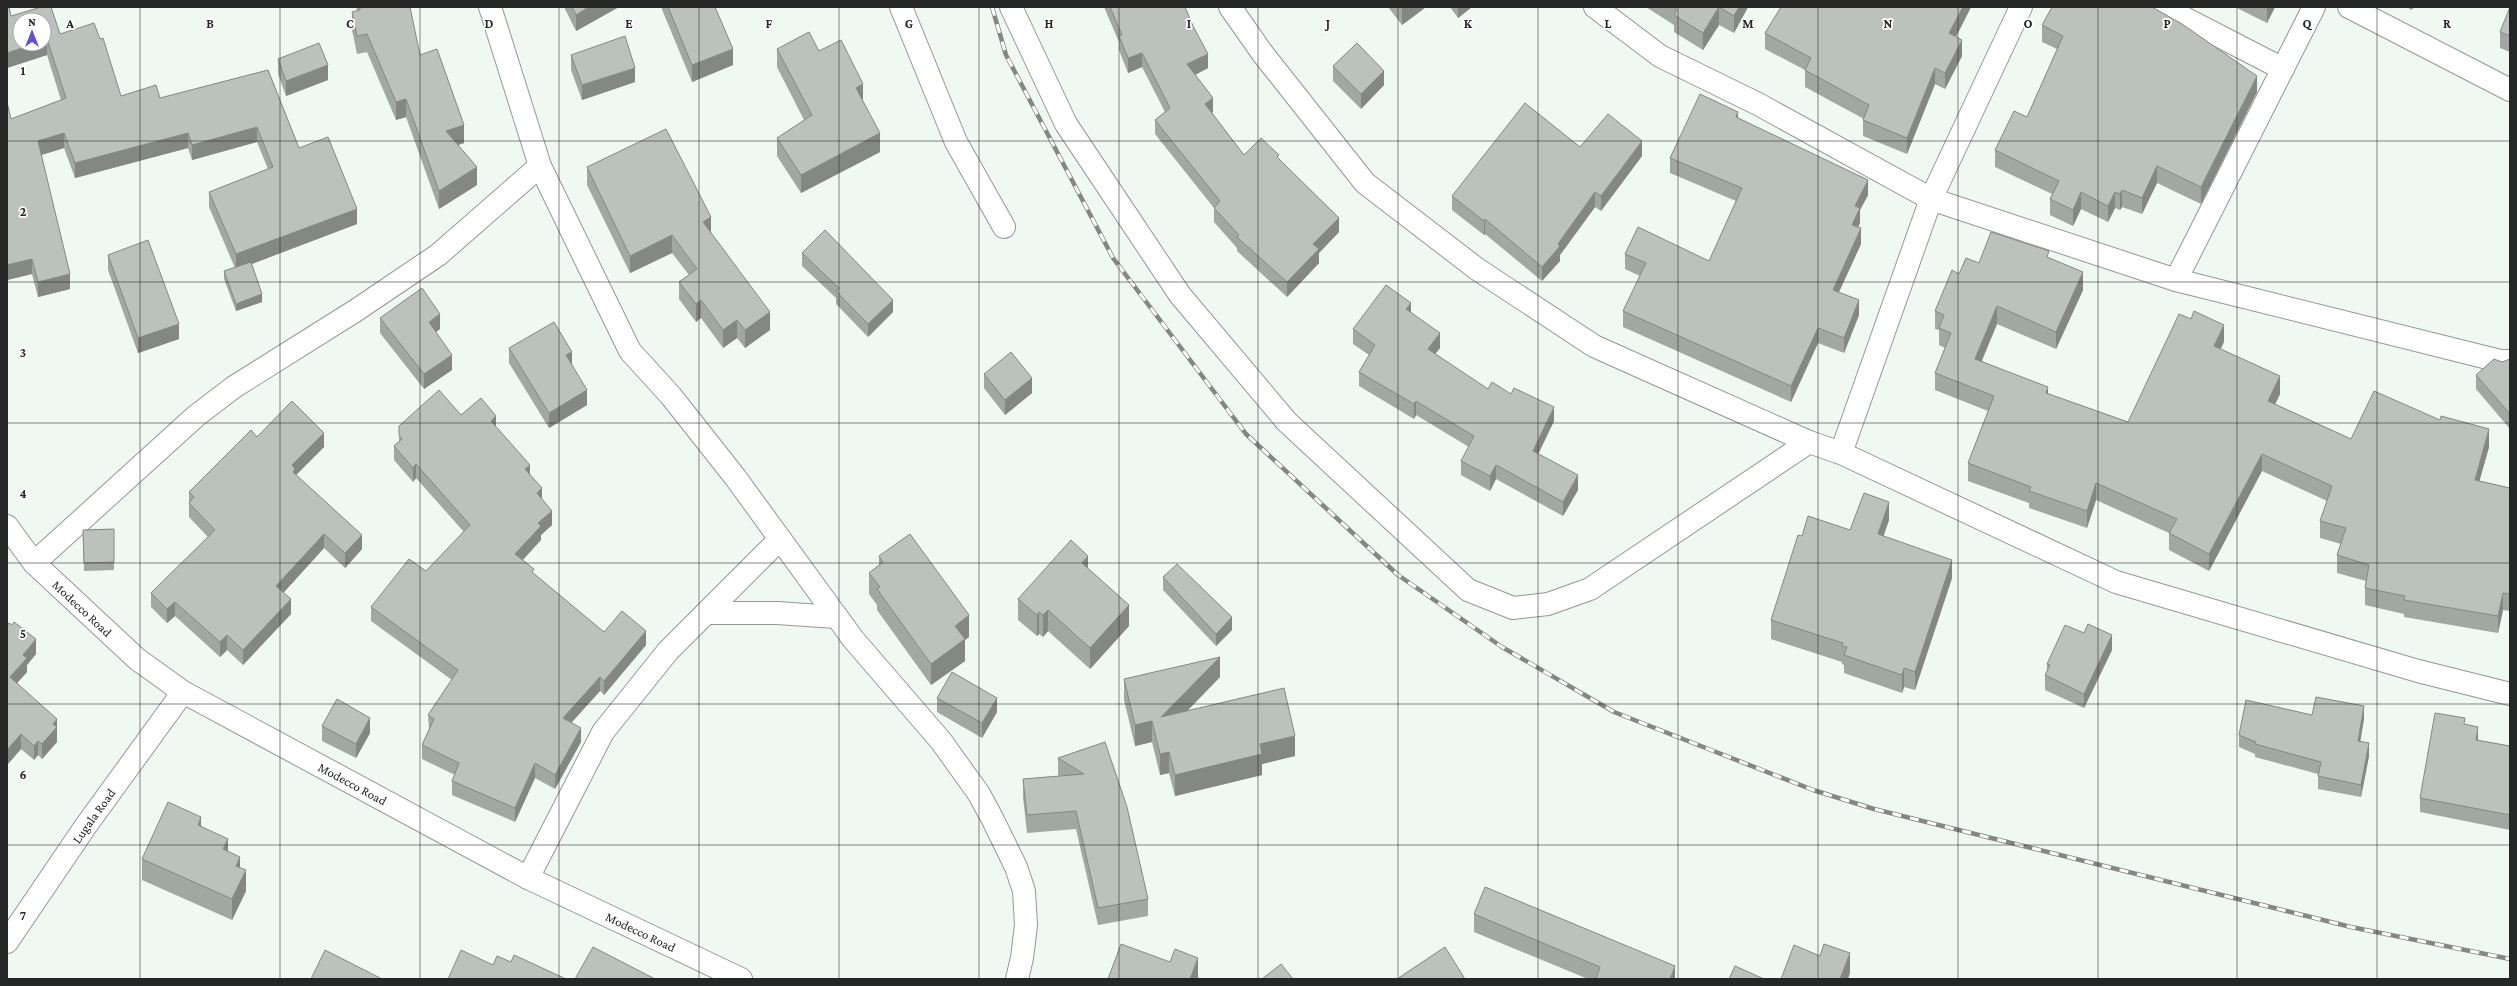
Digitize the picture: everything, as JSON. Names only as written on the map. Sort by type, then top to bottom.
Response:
[{"type":"street","points":[[490,7],[540,166],[630,350],[671,396],[735,477],[836,617],[941,740],[979,794],[1016,867],[1024,891],[1026,925],[1022,958],[1017,979]]},
{"type":"street","points":[[901,7],[956,142],[1004,227]]},
{"type":"street","points":[[1011,7],[1066,124],[1180,295],[1286,422],[1468,590],[1514,608],[1548,604],[1590,590],[1810,442]]},
{"type":"street","points":[[1230,7],[1263,54],[1364,183],[1477,268],[1594,346],[1810,442],[1841,453],[2116,582],[2418,672],[2510,694]]},
{"type":"street","points":[[1595,7],[1660,56],[1758,104],[1931,199],[2176,280],[2500,361],[2510,361]]},
{"type":"street","points":[[1841,453],[1931,199],[2021,7]]},
{"type":"street","points":[[2163,7],[2283,69]]},
{"type":"street","points":[[2176,280],[2314,7]]},
{"type":"street","points":[[2348,7],[2510,90]]},
{"type":"street","points":[[34,563],[196,416],[234,387],[355,311],[438,255],[540,166]]},
{"type":"street","name":"Modecco Road","points":[[7,526],[34,563],[137,658],[183,692],[528,878],[741,979]]},
{"type":"street","points":[[528,878],[603,732],[668,651],[779,540]]},
{"type":"street","points":[[706,613],[776,613],[836,617]]},
{"type":"street","name":"Lugala Road","points":[[7,942],[85,828],[183,692]]},
{"type":"building","points":[[7,7],[9,7],[12,16],[12,51],[7,53]]},
{"type":"building","points":[[41,7],[51,7],[60,34],[94,23],[100,39],[103,38],[121,96],[156,85],[160,98],[268,70],[299,148],[328,137],[357,209],[236,254],[209,192],[273,167],[257,127],[192,145],[188,133],[75,163],[64,133],[38,141],[70,274],[38,282],[32,259],[7,265],[7,102],[11,119],[66,98],[51,52],[52,12],[24,12]]},
{"type":"building","points":[[360,7],[410,7],[420,55],[437,49],[464,125],[446,131],[477,167],[439,191],[406,99],[396,102],[367,34],[357,36],[352,12],[360,10]]},
{"type":"building","points":[[572,7],[589,7],[576,15]]},
{"type":"building","points":[[668,7],[715,7],[733,49],[692,65]]},
{"type":"building","points":[[1110,7],[1185,7],[1208,54],[1187,64],[1213,98],[1205,104],[1244,155],[1261,138],[1279,155],[1277,157],[1339,218],[1313,244],[1319,249],[1287,282],[1237,237],[1239,235],[1214,208],[1220,201],[1155,120],[1170,108],[1142,53],[1128,58],[1119,36],[1122,35]]},
{"type":"building","points":[[1673,7],[1719,7],[1703,33],[1674,15],[1677,10]]},
{"type":"building","points":[[1719,7],[1739,7],[1734,16]]},
{"type":"building","points":[[1781,7],[1963,7],[1949,33],[1962,40],[1945,73],[1935,68],[1907,138],[1863,120],[1869,105],[1805,70],[1811,58],[1765,33]]},
{"type":"building","points":[[2052,7],[2152,7],[2182,24],[2257,76],[2201,187],[2157,166],[2142,198],[2122,190],[2120,194],[2115,192],[2108,206],[2081,192],[2073,210],[2050,199],[2059,181],[1995,150],[2014,111],[2027,117],[2063,36],[2042,25]]},
{"type":"building","points":[[2510,7],[2510,36],[2500,32]]},
{"type":"building","points":[[809,32],[819,51],[841,40],[863,84],[856,88],[880,133],[801,175],[777,138],[812,115],[777,49]]},
{"type":"building","points":[[625,36],[635,68],[582,85],[571,55]]},
{"type":"building","points":[[319,43],[328,65],[286,81],[278,59]]},
{"type":"building","points":[[1357,43],[1384,71],[1361,94],[1333,66]]},
{"type":"building","points":[[1700,94],[1738,112],[1736,117],[1868,180],[1855,206],[1860,208],[1852,225],[1861,228],[1833,290],[1859,300],[1844,338],[1818,328],[1791,386],[1623,311],[1646,263],[1625,254],[1638,227],[1709,261],[1742,188],[1670,158]]},
{"type":"building","points":[[1525,103],[1580,147],[1608,114],[1642,141],[1601,196],[1595,192],[1558,244],[1560,246],[1542,267],[1485,219],[1484,221],[1452,196]]},
{"type":"building","points":[[666,129],[711,217],[703,222],[770,312],[745,330],[737,320],[723,330],[701,300],[696,304],[679,282],[697,269],[672,235],[630,256],[587,167]]},
{"type":"building","points":[[825,230],[893,300],[868,324],[836,291],[839,288],[802,253]]},
{"type":"building","points":[[1991,232],[2049,251],[2047,257],[2083,272],[2056,332],[1997,306],[1975,359],[2048,387],[2046,393],[2128,422],[2179,314],[2191,319],[2194,311],[2224,325],[2214,346],[2280,376],[2268,401],[2351,439],[2374,391],[2440,420],[2441,416],[2489,429],[2475,480],[2510,488],[2510,594],[2503,593],[2498,616],[2404,600],[2405,596],[2365,588],[2369,565],[2337,555],[2346,528],[2320,521],[2332,486],[2262,454],[2209,554],[2169,533],[2177,519],[2096,483],[2087,511],[2029,491],[2031,487],[1968,463],[1994,396],[1935,373],[1951,333],[1939,328],[1944,315],[1935,311],[1952,270],[1959,274],[1966,258],[1979,263]]},
{"type":"building","points":[[148,240],[179,324],[138,338],[108,255]]},
{"type":"building","points":[[251,262],[262,294],[236,304],[224,271]]},
{"type":"building","points":[[1386,285],[1411,303],[1406,309],[1440,333],[1428,349],[1488,389],[1492,382],[1511,394],[1514,388],[1554,407],[1533,451],[1578,475],[1563,502],[1496,465],[1490,476],[1461,461],[1474,436],[1416,401],[1414,404],[1359,372],[1375,345],[1353,329]]},
{"type":"building","points":[[422,288],[440,314],[429,322],[452,355],[424,374],[380,318]]},
{"type":"building","points":[[554,322],[572,352],[566,355],[587,390],[549,413],[509,348]]},
{"type":"building","points":[[1011,352],[1032,378],[1005,400],[984,374]]},
{"type":"building","points":[[2494,359],[2502,362],[2510,359],[2510,414],[2476,375]]},
{"type":"building","points":[[439,390],[461,415],[481,398],[496,416],[491,421],[530,465],[525,469],[542,488],[537,493],[552,511],[538,523],[541,526],[515,554],[534,569],[532,572],[604,632],[622,611],[646,631],[604,681],[600,677],[563,718],[581,728],[555,775],[535,763],[515,808],[452,781],[459,763],[422,745],[434,719],[428,715],[458,670],[371,607],[409,559],[426,571],[470,525],[416,464],[413,468],[394,446],[402,439],[399,435],[399,426]]},
{"type":"building","points":[[292,401],[324,433],[292,465],[295,469],[293,472],[362,535],[345,553],[324,534],[276,586],[291,599],[243,650],[227,635],[220,642],[175,602],[167,609],[151,593],[215,530],[189,503],[194,497],[189,492],[251,430],[257,437]]},
{"type":"building","points":[[1864,493],[1889,502],[1878,534],[1952,560],[1915,672],[1904,668],[1902,675],[1844,655],[1847,647],[1842,646],[1843,643],[1771,620],[1798,535],[1802,536],[1808,516],[1850,530]]},
{"type":"building","points":[[114,529],[114,562],[84,563],[83,530]]},
{"type":"building","points":[[910,534],[969,615],[955,626],[965,639],[931,664],[877,589],[880,587],[869,573],[883,562],[879,556]]},
{"type":"building","points":[[1071,540],[1088,556],[1082,563],[1129,605],[1090,648],[1048,610],[1043,615],[1039,612],[1037,615],[1018,599]]},
{"type":"building","points":[[1177,564],[1232,617],[1216,634],[1163,577]]},
{"type":"building","points":[[14,622],[36,639],[23,655],[27,658],[10,677],[57,719],[53,724],[57,727],[42,744],[38,741],[34,746],[21,734],[7,750],[7,626],[9,623],[12,625]]},
{"type":"building","points":[[2088,624],[2112,635],[2084,694],[2045,675],[2050,665],[2047,664],[2065,625],[2084,633]]},
{"type":"building","points":[[1220,657],[1161,717],[1284,688],[1295,736],[1260,744],[1262,754],[1175,775],[1169,752],[1160,754],[1152,721],[1135,725],[1124,679]]},
{"type":"building","points":[[952,672],[997,698],[982,723],[937,698]]},
{"type":"building","points":[[2316,697],[2364,706],[2358,741],[2369,743],[2361,785],[2318,776],[2321,762],[2255,744],[2256,742],[2239,735],[2246,700],[2312,715]]},
{"type":"building","points":[[337,699],[370,718],[356,744],[322,726]]},
{"type":"building","points":[[2435,713],[2465,718],[2464,724],[2478,727],[2476,740],[2510,746],[2510,815],[2420,798]]},
{"type":"building","points":[[1105,742],[1127,807],[1148,899],[1098,908],[1076,811],[1027,815],[1023,779],[1084,774],[1058,758]]},
{"type":"building","points":[[168,802],[201,817],[198,825],[228,839],[223,849],[240,857],[236,866],[246,870],[232,899],[142,859]]},
{"type":"building","points":[[1485,887],[1675,966],[1670,979],[1596,979],[1600,967],[1474,914]]},
{"type":"building","points":[[1121,944],[1170,962],[1175,949],[1198,958],[1190,979],[1108,979]]},
{"type":"building","points":[[1824,944],[1850,953],[1840,979],[1781,979],[1794,945],[1820,956]]},
{"type":"building","points":[[593,947],[655,979],[575,979]]},
{"type":"building","points":[[1445,947],[1465,979],[1397,979]]},
{"type":"building","points":[[325,950],[382,979],[311,979]]},
{"type":"building","points":[[461,950],[493,965],[497,956],[511,962],[514,955],[566,979],[448,979]]},
{"type":"building","points":[[1281,964],[1293,979],[1262,979]]},
{"type":"building","points":[[1735,966],[1764,979],[1729,979]]},
{"type":"railway","points":[[992,7],[1006,55],[1113,258],[1246,434],[1398,575],[1502,647],[1614,712],[1813,790],[1874,809],[2351,927],[2510,959]]}]
